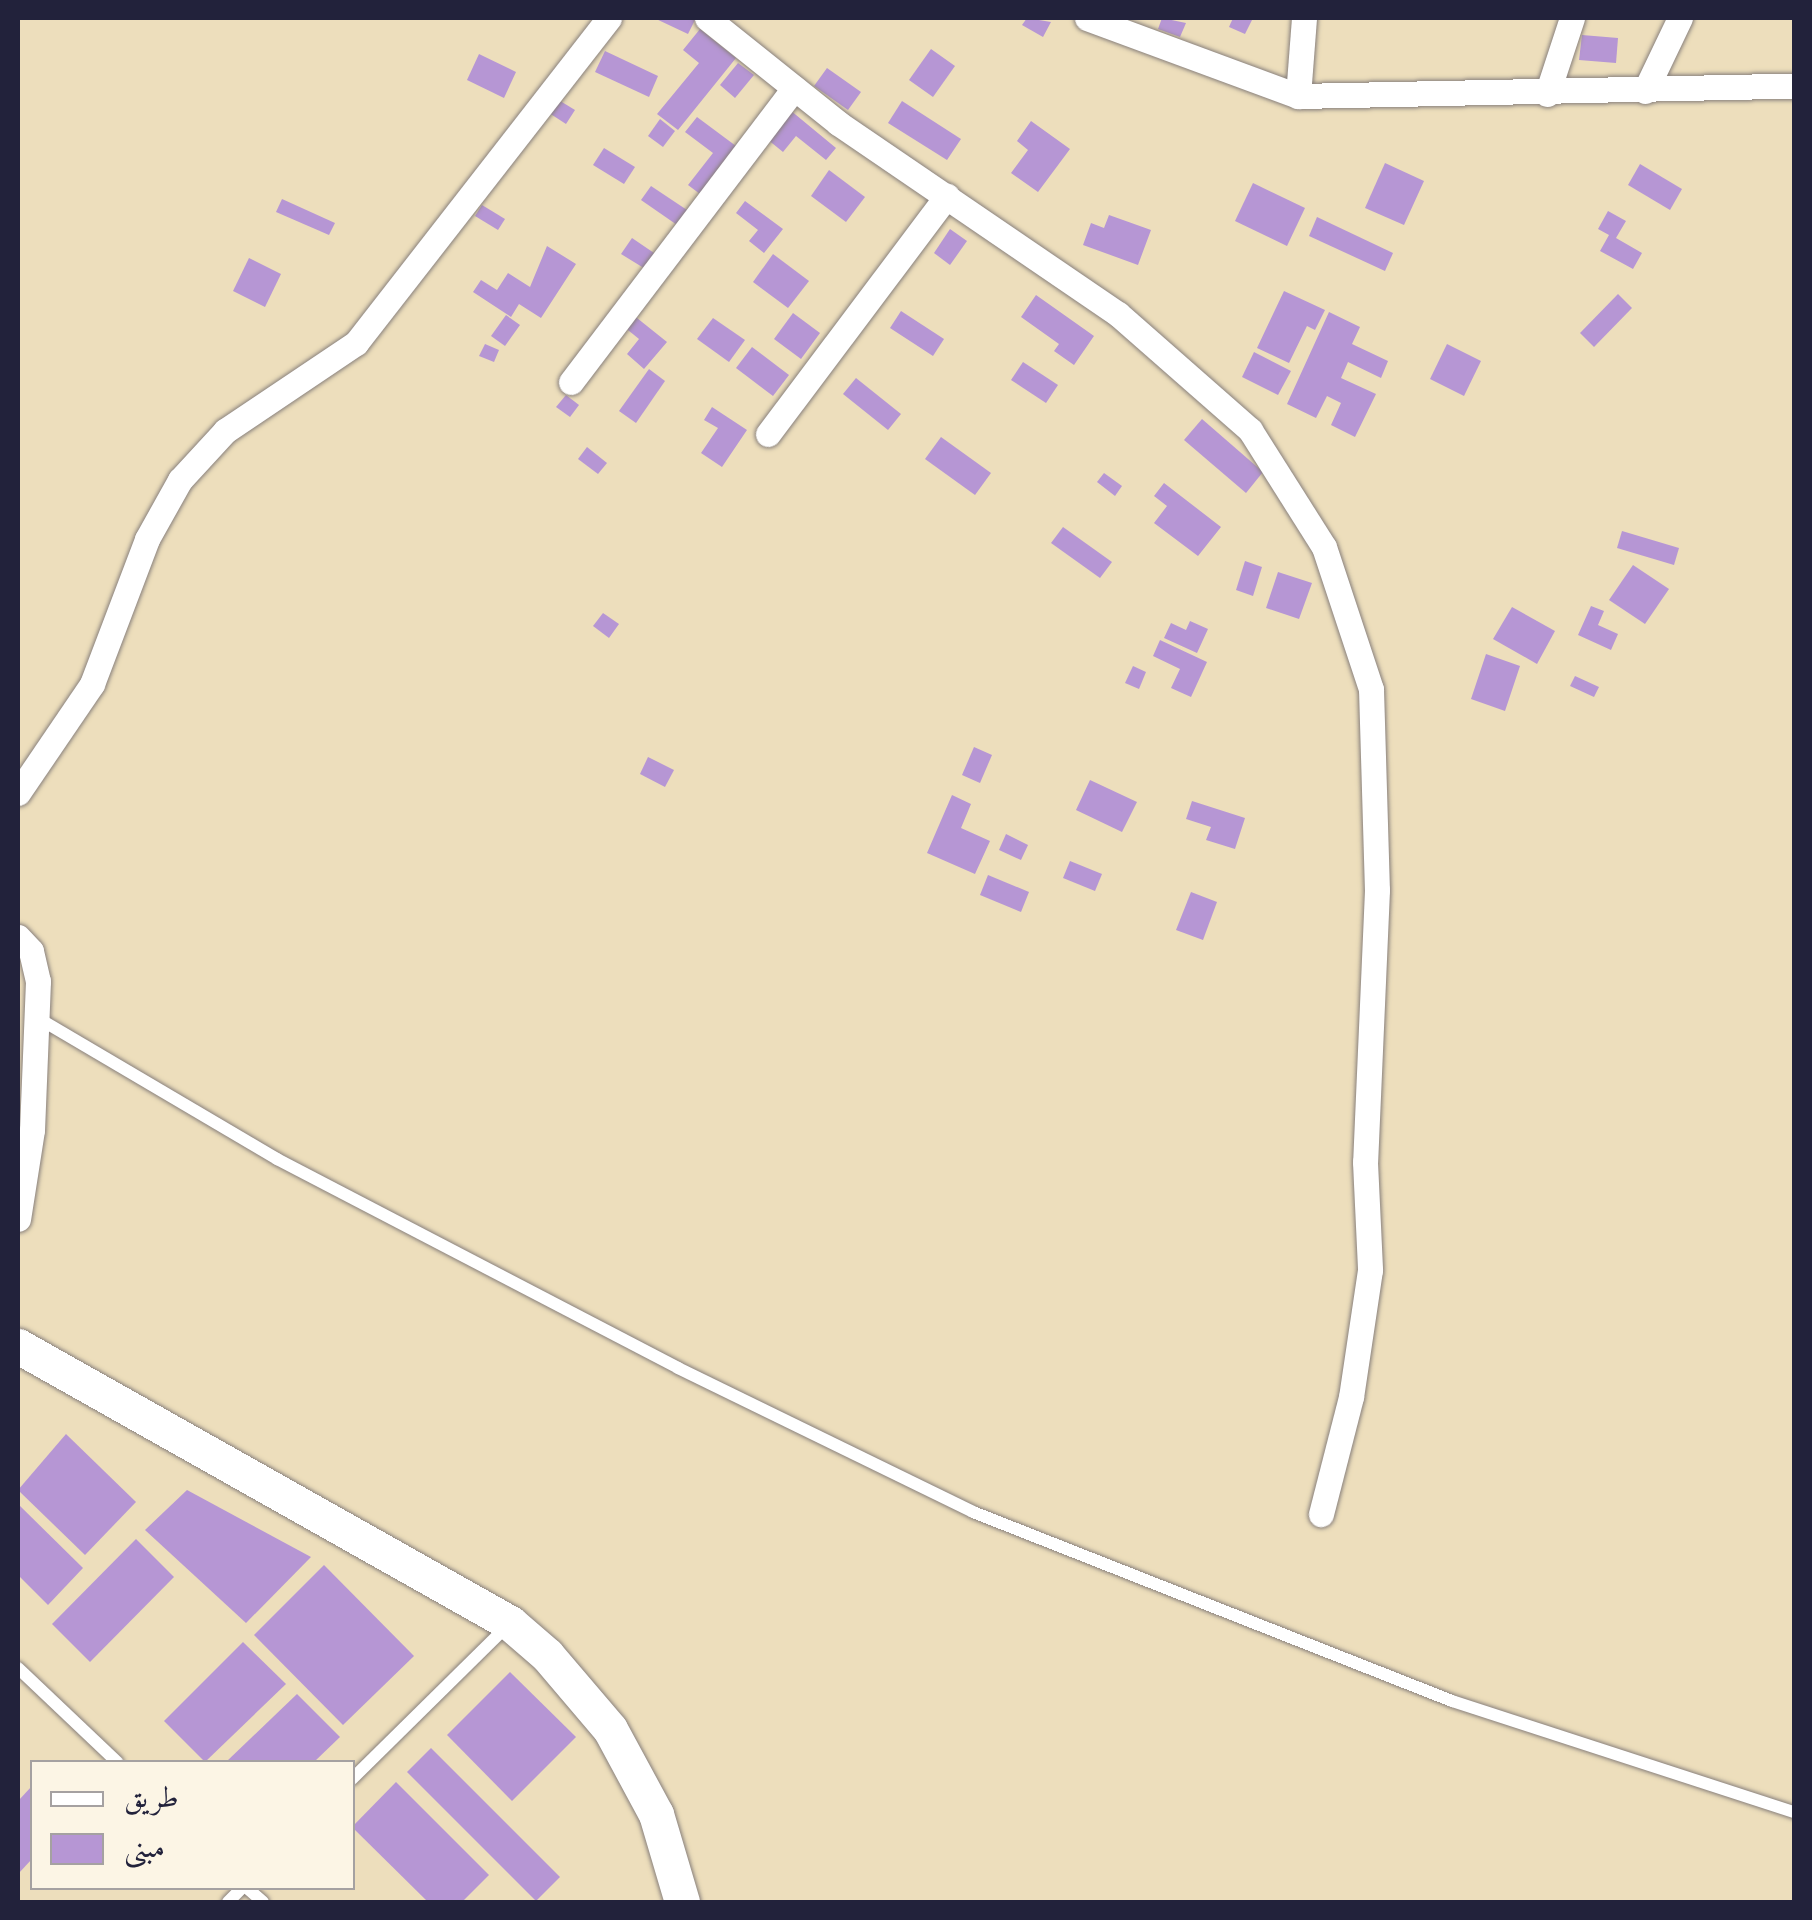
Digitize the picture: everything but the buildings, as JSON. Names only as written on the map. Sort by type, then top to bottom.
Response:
[{"type":"street","points":[[18,793],[92,684],[147,538],[180,480],[225,431],[356,343],[609,18]]},
{"type":"street","points":[[707,18],[794,88],[1118,314],[1250,430],[1324,547],[1372,689],[1377,890],[1365,1162],[1370,1270],[1351,1396],[1320,1514]]},
{"type":"street","points":[[1087,18],[1151,30],[1298,96],[1547,94],[1794,86]]},
{"type":"street","points":[[1298,96],[1304,18]]},
{"type":"street","points":[[1547,94],[1572,18]]},
{"type":"street","points":[[1645,91],[1680,18]]},
{"type":"street","points":[[571,382],[794,88]]},
{"type":"street","points":[[768,434],[947,196]]},
{"type":"street","points":[[18,937],[37,971],[32,1130],[18,1219]]},
{"type":"street","points":[[18,1346],[510,1623],[580,1690],[618,1742],[656,1814],[682,1902]]},
{"type":"lane","points":[[34,1016],[277,1159],[678,1368],[973,1512],[1452,1701],[1794,1812]]},
{"type":"lane","points":[[355,1775],[510,1623]]},
{"type":"lane","points":[[18,1668],[114,1760]]}]
